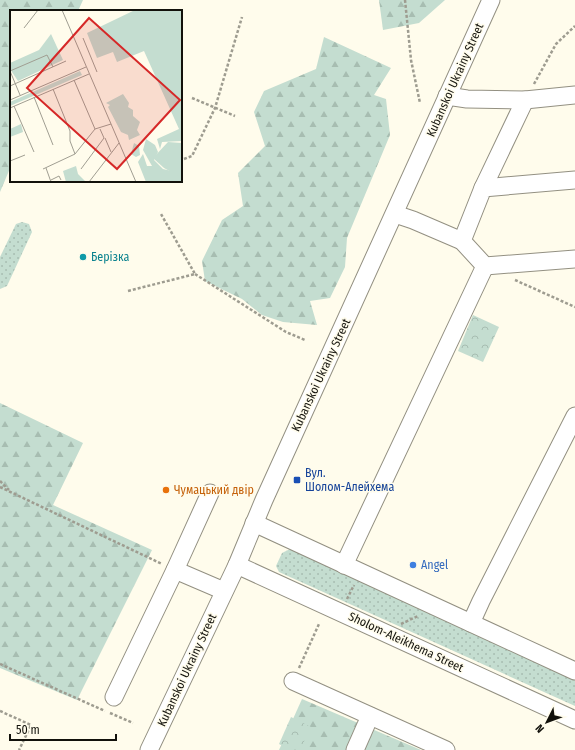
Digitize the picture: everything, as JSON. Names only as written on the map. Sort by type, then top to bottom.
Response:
[{"type":"street","name":"Kubanskoi Ukrainy Street","points":[[149,750],[237,565],[264,500],[491,0]]},
{"type":"street","points":[[447,96],[467,99],[526,100],[575,95]]},
{"type":"street","points":[[462,241],[483,188],[526,100]]},
{"type":"street","points":[[483,188],[575,180]]},
{"type":"street","points":[[394,214],[413,220],[462,241],[485,266]]},
{"type":"street","points":[[485,266],[575,259]]},
{"type":"street","points":[[344,565],[485,266]]},
{"type":"street","points":[[471,623],[484,594],[575,416]]},
{"type":"street","points":[[114,697],[210,493]]},
{"type":"street","points":[[254,524],[575,671]]},
{"type":"street","name":"Sholom-Aleikhema Street","points":[[237,565],[575,720]]},
{"type":"street","points":[[175,570],[224,592]]},
{"type":"street","points":[[293,681],[446,750]]},
{"type":"street","points":[[355,750],[370,716]]},
{"type":"path","points":[[405,0],[411,60],[420,103]]},
{"type":"path","points":[[184,159],[192,156],[215,108],[242,16]]},
{"type":"path","points":[[526,100],[556,44],[575,26]]},
{"type":"path","points":[[192,98],[235,116]]},
{"type":"path","points":[[161,214],[195,274],[286,332],[305,340]]},
{"type":"path","points":[[128,291],[195,274]]},
{"type":"path","points":[[512,278],[575,307]]},
{"type":"path","points":[[0,481],[10,492]]},
{"type":"path","points":[[0,487],[175,570]]},
{"type":"path","points":[[342,612],[360,572]]},
{"type":"path","points":[[384,632],[437,607]]},
{"type":"path","points":[[293,681],[318,624]]},
{"type":"path","points":[[0,664],[133,723]]},
{"type":"path","points":[[0,711],[31,725],[19,750]]},
{"type":"green space","points":[[0,0],[83,0],[78,10],[10,10],[10,168],[0,192]]},
{"type":"green space","points":[[379,0],[445,0],[419,23],[383,30]]},
{"type":"green space","points":[[324,37],[391,68],[374,95],[386,99],[390,135],[347,238],[345,267],[330,298],[310,301],[317,325],[283,322],[262,315],[242,299],[205,281],[202,261],[222,220],[243,206],[238,173],[265,146],[254,112],[264,91],[316,69]]},
{"type":"green space","points":[[22,222],[29,224],[32,232],[7,286],[0,289],[0,257],[16,224]]},
{"type":"green space","points":[[473,315],[499,327],[483,362],[458,351]]},
{"type":"green space","points":[[0,403],[83,443],[53,505],[152,550],[77,700],[0,668]]},
{"type":"green space","points":[[290,549],[575,680],[575,706],[279,572],[276,566],[282,553]]},
{"type":"green space","points":[[302,699],[421,750],[279,750]]},
{"type":"green space","points":[[291,717],[311,727],[300,750],[290,750],[279,744]]},
{"type":"place","name":"Берізка","points":[[83,257]]},
{"type":"place","name":"Вул. Шолом-Алейхема","points":[[297,480]]},
{"type":"place","name":"Чумацький двір","points":[[166,490]]},
{"type":"place","name":"Angel","points":[[413,565]]}]
